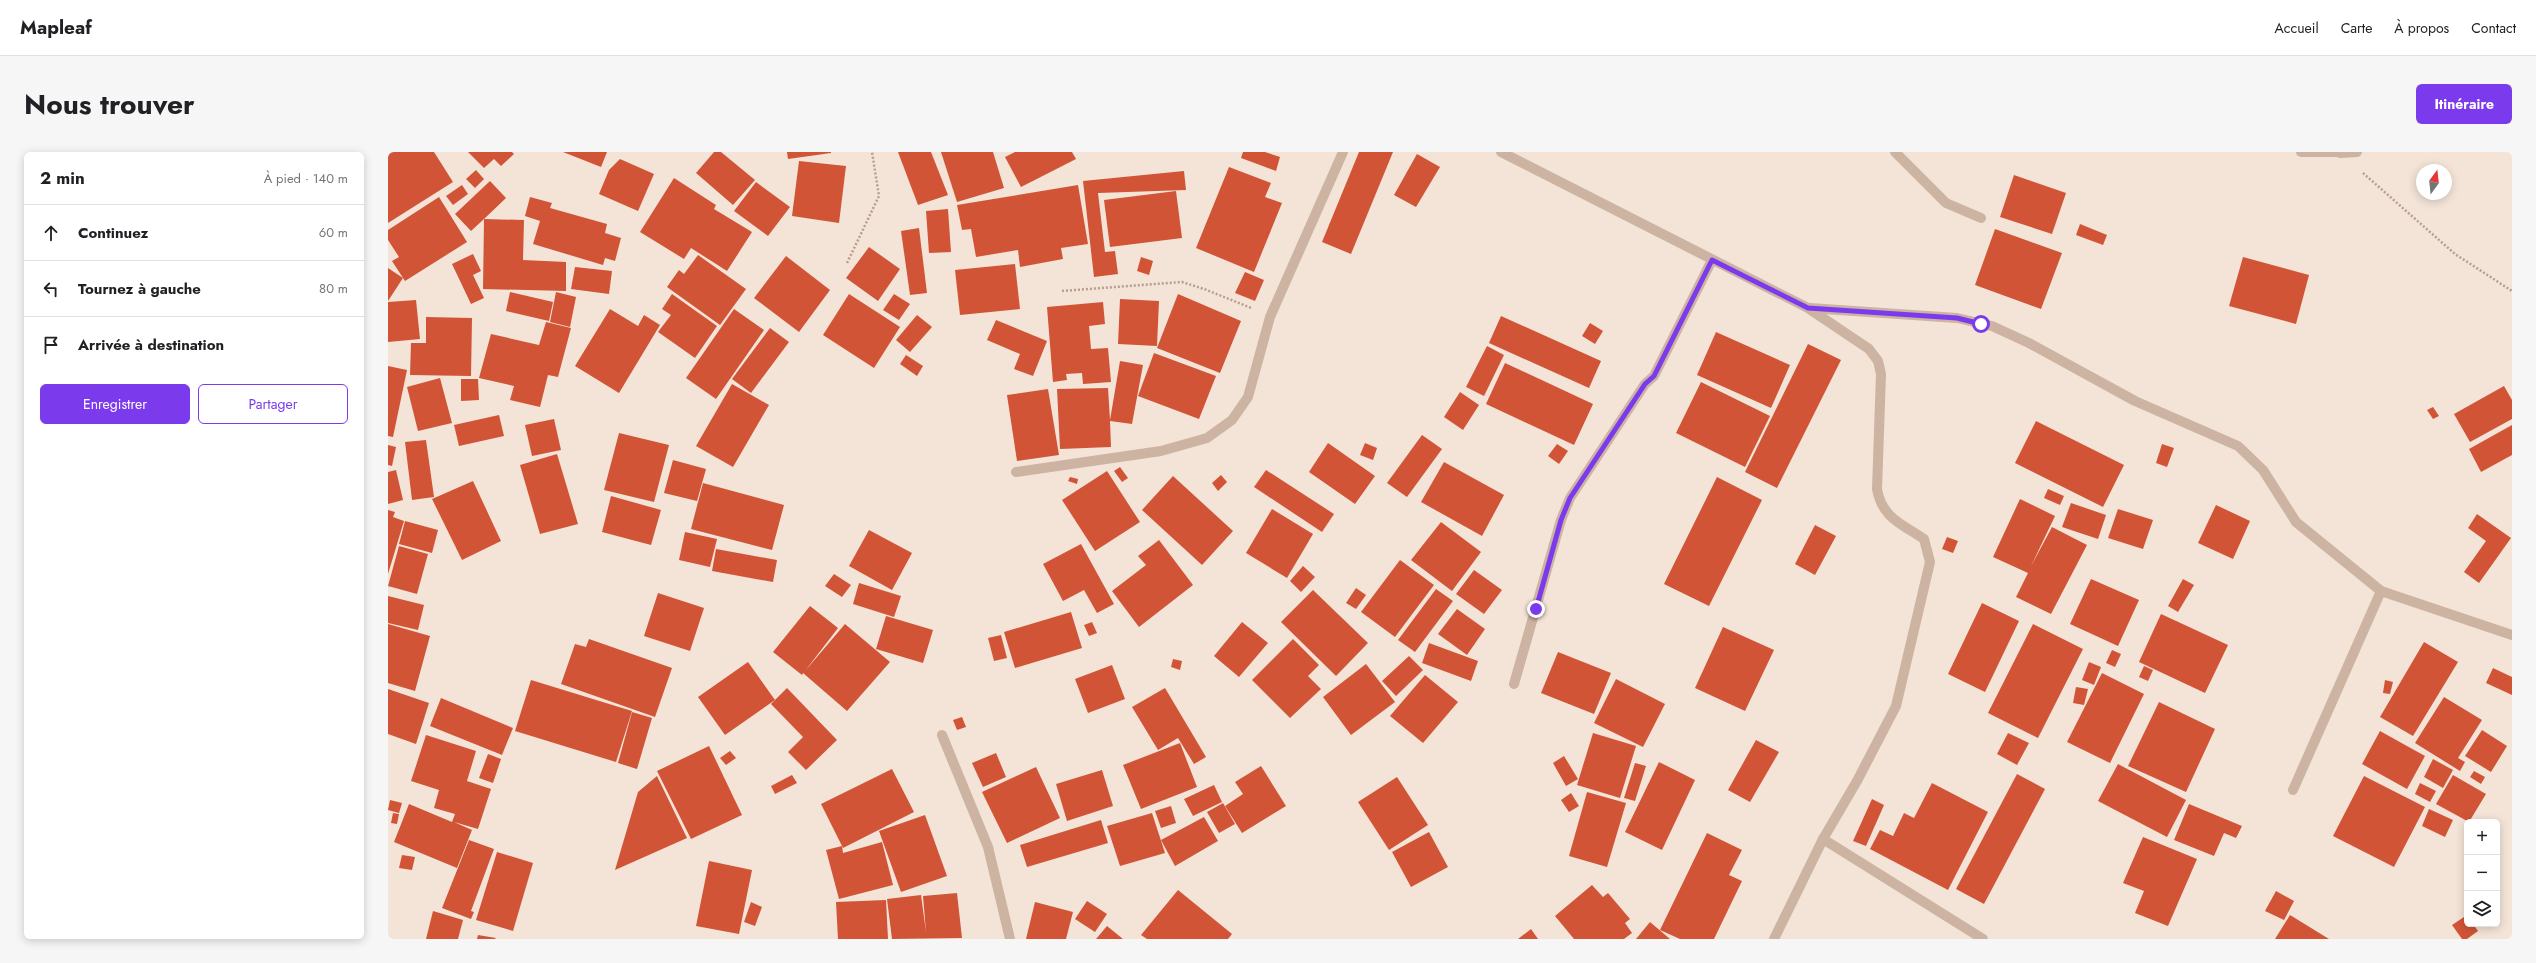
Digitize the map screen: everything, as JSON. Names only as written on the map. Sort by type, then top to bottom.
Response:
[{"type":"street","points":[[1016,472],[1161,451],[1207,438],[1232,420],[1248,397],[1270,317],[1343,152]]},
{"type":"street","points":[[1501,152],[1808,308],[1869,349],[1878,361],[1881,374],[1877,489],[1879,502],[1886,514],[1924,539],[1930,562],[1896,706],[1857,781],[1823,839],[1774,939]]},
{"type":"street","points":[[1895,152],[1946,203],[1981,218]]},
{"type":"street","points":[[2301,152],[2357,152]]},
{"type":"street","points":[[1514,684],[1561,520],[1570,498],[1645,384],[1654,376],[1712,260]]},
{"type":"street","points":[[1808,308],[1957,318],[1992,326],[2029,343],[2135,401],[2238,446],[2263,470],[2296,522],[2381,591],[2512,635]]},
{"type":"street","points":[[2293,790],[2381,591]]},
{"type":"street","points":[[942,735],[988,847],[1010,939]]},
{"type":"street","points":[[1823,839],[1983,939]]},
{"type":"path","points":[[847,263],[879,196],[872,152]]},
{"type":"path","points":[[2341,153],[2455,254],[2512,291]]},
{"type":"path","points":[[1062,291],[1182,282],[1204,289],[1270,317]]},
{"type":"building","points":[[388,152],[434,152],[453,182],[388,223]]},
{"type":"building","points":[[468,152],[512,152],[514,154],[501,166],[494,159],[484,168]]},
{"type":"building","points":[[563,152],[607,152],[601,167]]},
{"type":"building","points":[[714,152],[721,152],[755,180],[733,205],[696,173]]},
{"type":"building","points":[[787,152],[831,152],[831,153],[788,159]]},
{"type":"building","points":[[898,152],[931,152],[948,195],[918,205]]},
{"type":"building","points":[[941,152],[993,152],[1004,188],[957,202]]},
{"type":"building","points":[[1015,152],[1072,152],[1076,159],[1021,187],[1005,157]]},
{"type":"building","points":[[1243,152],[1265,152],[1280,157],[1276,171],[1241,158]]},
{"type":"building","points":[[1359,152],[1393,152],[1351,254],[1322,242]]},
{"type":"building","points":[[1417,154],[1440,167],[1416,207],[1394,195]]},
{"type":"building","points":[[620,159],[654,174],[638,211],[599,194],[609,170]]},
{"type":"building","points":[[799,161],[846,166],[839,223],[792,216]]},
{"type":"building","points":[[1229,167],[1271,183],[1265,197],[1282,203],[1254,272],[1196,248]]},
{"type":"building","points":[[476,170],[484,179],[475,188],[466,179]]},
{"type":"building","points":[[1184,171],[1186,190],[1098,193],[1105,252],[1115,251],[1118,274],[1094,277],[1083,181]]},
{"type":"building","points":[[2014,175],[2066,193],[2052,234],[2000,217]]},
{"type":"building","points":[[674,178],[716,205],[714,209],[752,232],[727,271],[691,248],[684,259],[640,232]]},
{"type":"building","points":[[490,181],[506,198],[471,231],[455,214]]},
{"type":"building","points":[[756,182],[790,207],[768,236],[734,211]]},
{"type":"building","points":[[462,185],[468,194],[453,205],[446,196]]},
{"type":"building","points":[[1078,185],[1088,244],[1061,248],[1063,259],[1020,267],[1018,250],[976,257],[971,229],[962,230],[957,205]]},
{"type":"building","points":[[1176,191],[1182,238],[1110,247],[1104,200]]},
{"type":"building","points":[[439,197],[467,242],[405,281],[392,261],[399,257],[388,240],[388,230]]},
{"type":"building","points":[[530,197],[552,203],[550,208],[607,224],[605,233],[621,238],[615,261],[605,258],[603,265],[533,244],[540,221],[525,216]]},
{"type":"building","points":[[948,209],[951,252],[929,253],[926,211]]},
{"type":"building","points":[[484,219],[524,220],[523,260],[566,262],[566,291],[483,289]]},
{"type":"building","points":[[2080,224],[2107,235],[2103,245],[2076,235]]},
{"type":"building","points":[[919,228],[927,293],[910,295],[901,231]]},
{"type":"building","points":[[1995,229],[2062,253],[2041,309],[1975,285]]},
{"type":"building","points":[[869,247],[900,269],[878,301],[846,278]]},
{"type":"building","points":[[473,254],[481,271],[473,275],[484,298],[471,304],[452,264]]},
{"type":"building","points":[[698,255],[746,289],[720,325],[667,287],[679,270],[684,274]]},
{"type":"building","points":[[786,256],[830,290],[799,332],[754,298]]},
{"type":"building","points":[[1141,257],[1153,261],[1149,275],[1137,271]]},
{"type":"building","points":[[2243,257],[2309,275],[2296,324],[2229,306]]},
{"type":"building","points":[[1015,264],[1020,309],[960,315],[955,270]]},
{"type":"building","points":[[575,267],[612,271],[609,294],[571,289]]},
{"type":"building","points":[[388,268],[403,278],[388,301]]},
{"type":"building","points":[[1245,272],[1264,280],[1255,301],[1235,293]]},
{"type":"building","points":[[510,292],[553,302],[549,321],[506,311]]},
{"type":"building","points":[[556,292],[576,297],[570,327],[550,322]]},
{"type":"building","points":[[672,294],[717,326],[695,358],[658,332],[671,315],[662,309]]},
{"type":"building","points":[[849,294],[900,327],[874,368],[823,335]]},
{"type":"building","points":[[894,294],[910,304],[899,320],[883,310]]},
{"type":"building","points":[[1178,294],[1241,321],[1220,373],[1157,348]]},
{"type":"building","points":[[1120,299],[1159,301],[1157,346],[1118,344]]},
{"type":"building","points":[[416,300],[420,339],[388,342],[388,302]]},
{"type":"building","points":[[1103,302],[1105,324],[1089,326],[1091,349],[1108,348],[1111,382],[1083,384],[1082,373],[1066,374],[1067,380],[1053,382],[1047,307]]},
{"type":"building","points":[[610,309],[638,326],[644,315],[660,325],[619,393],[575,366]]},
{"type":"building","points":[[734,309],[764,330],[716,399],[686,378]]},
{"type":"building","points":[[917,315],[932,327],[910,352],[896,340]]},
{"type":"building","points":[[1501,316],[1601,361],[1589,388],[1489,343]]},
{"type":"building","points":[[426,317],[472,318],[471,376],[410,375],[411,343],[426,343]]},
{"type":"building","points":[[996,320],[1047,341],[1033,376],[1014,369],[1020,354],[987,340]]},
{"type":"building","points":[[546,322],[571,328],[558,377],[548,375],[540,407],[510,400],[514,386],[479,378],[491,334],[539,345]]},
{"type":"building","points":[[1590,323],[1603,331],[1595,344],[1582,336]]},
{"type":"building","points":[[770,328],[789,342],[751,393],[732,379]]},
{"type":"building","points":[[1716,332],[1790,365],[1771,408],[1697,375]]},
{"type":"building","points":[[1808,344],[1841,360],[1777,488],[1745,472]]},
{"type":"building","points":[[1487,346],[1504,355],[1484,396],[1466,387]]},
{"type":"building","points":[[1154,353],[1216,376],[1199,419],[1138,396]]},
{"type":"building","points":[[906,355],[923,366],[917,376],[900,364]]},
{"type":"building","points":[[1120,361],[1143,365],[1132,424],[1110,421],[1111,447],[1060,449],[1057,389],[1108,388],[1110,420]]},
{"type":"building","points":[[1505,363],[1593,404],[1574,445],[1486,404]]},
{"type":"building","points":[[388,366],[407,370],[393,437],[388,436]]},
{"type":"building","points":[[440,378],[452,423],[418,431],[407,387]]},
{"type":"building","points":[[461,379],[478,379],[479,400],[461,401]]},
{"type":"building","points":[[1701,382],[1770,416],[1745,467],[1676,433]]},
{"type":"building","points":[[732,384],[769,405],[733,467],[696,446]]},
{"type":"building","points":[[2504,386],[2512,400],[2512,419],[2470,442],[2454,414]]},
{"type":"building","points":[[1048,389],[1059,455],[1017,461],[1007,395]]},
{"type":"building","points":[[1460,392],[1479,405],[1463,430],[1444,417]]},
{"type":"building","points":[[2433,407],[2439,416],[2433,419],[2427,410]]},
{"type":"building","points":[[499,415],[504,436],[459,446],[454,425]]},
{"type":"building","points":[[554,419],[561,450],[532,456],[525,425]]},
{"type":"building","points":[[2036,421],[2124,465],[2103,507],[2015,463]]},
{"type":"building","points":[[2512,425],[2512,455],[2481,472],[2469,449]]},
{"type":"building","points":[[619,433],[669,445],[654,502],[604,490]]},
{"type":"building","points":[[1422,435],[1442,449],[1407,497],[1387,483]]},
{"type":"building","points":[[426,440],[434,497],[412,500],[405,442]]},
{"type":"building","points":[[1328,443],[1375,476],[1355,504],[1309,472]]},
{"type":"building","points":[[1365,443],[1377,448],[1373,460],[1360,455]]},
{"type":"building","points":[[1557,444],[1568,451],[1559,464],[1548,456]]},
{"type":"building","points":[[2162,444],[2174,448],[2167,467],[2156,463]]},
{"type":"building","points":[[388,445],[396,447],[392,466],[388,465]]},
{"type":"building","points":[[557,454],[578,524],[540,534],[520,465]]},
{"type":"building","points":[[673,460],[706,469],[697,501],[664,493]]},
{"type":"building","points":[[1444,462],[1504,495],[1482,536],[1421,502]]},
{"type":"building","points":[[1120,467],[1128,478],[1122,482],[1114,471]]},
{"type":"building","points":[[396,470],[403,500],[388,504],[388,472]]},
{"type":"building","points":[[1266,470],[1334,514],[1322,532],[1254,487]]},
{"type":"building","points":[[1107,471],[1140,522],[1095,551],[1062,500]]},
{"type":"building","points":[[1221,475],[1227,482],[1218,491],[1212,483]]},
{"type":"building","points":[[1173,476],[1233,531],[1202,565],[1142,510]]},
{"type":"building","points":[[1070,477],[1078,479],[1077,484],[1068,481]]},
{"type":"building","points":[[1717,477],[1762,500],[1709,606],[1664,584]]},
{"type":"building","points":[[473,481],[501,541],[462,560],[432,499]]},
{"type":"building","points":[[703,483],[784,505],[772,550],[691,529]]},
{"type":"building","points":[[2048,489],[2064,496],[2060,505],[2044,498]]},
{"type":"building","points":[[611,496],[661,510],[651,545],[602,532]]},
{"type":"building","points":[[2020,499],[2055,516],[2031,566],[2052,527],[2087,545],[2051,614],[2016,597],[2028,573],[1993,557]]},
{"type":"building","points":[[2071,503],[2106,515],[2098,539],[2062,527]]},
{"type":"building","points":[[2216,505],[2250,521],[2233,559],[2198,543]]},
{"type":"building","points":[[1272,509],[1313,534],[1287,578],[1246,553]]},
{"type":"building","points":[[2118,509],[2153,520],[2143,549],[2108,538]]},
{"type":"building","points":[[388,510],[395,512],[393,517],[404,521],[388,574]]},
{"type":"building","points":[[2477,514],[2511,538],[2479,583],[2464,572],[2486,541],[2468,528]]},
{"type":"building","points":[[405,521],[438,530],[432,553],[399,544]]},
{"type":"building","points":[[1441,522],[1481,552],[1452,591],[1411,560]]},
{"type":"building","points":[[1815,525],[1836,536],[1815,575],[1795,564]]},
{"type":"building","points":[[869,530],[912,553],[892,590],[849,566]]},
{"type":"building","points":[[685,532],[717,539],[710,567],[679,560]]},
{"type":"building","points":[[1947,537],[1958,541],[1953,553],[1942,549]]},
{"type":"building","points":[[1159,540],[1193,585],[1139,627],[1112,591],[1146,565],[1138,556]]},
{"type":"building","points":[[1081,544],[1114,604],[1097,613],[1084,590],[1063,601],[1043,564]]},
{"type":"building","points":[[399,546],[428,554],[417,594],[388,586]]},
{"type":"building","points":[[716,549],[777,560],[773,582],[712,571]]},
{"type":"building","points":[[1400,560],[1434,585],[1395,637],[1361,612]]},
{"type":"building","points":[[1303,566],[1315,577],[1301,592],[1290,581]]},
{"type":"building","points":[[1474,570],[1502,590],[1484,614],[1456,594]]},
{"type":"building","points":[[834,574],[851,585],[842,597],[825,586]]},
{"type":"building","points":[[2091,579],[2139,600],[2118,646],[2070,624]]},
{"type":"building","points":[[2183,579],[2194,585],[2178,612],[2168,606]]},
{"type":"building","points":[[859,583],[901,596],[894,617],[853,604]]},
{"type":"building","points":[[1356,588],[1366,595],[1356,609],[1346,603]]},
{"type":"building","points":[[1436,589],[1453,601],[1415,652],[1398,640]]},
{"type":"building","points":[[1313,590],[1368,643],[1336,676],[1281,622]]},
{"type":"building","points":[[658,593],[704,608],[690,651],[644,636]]},
{"type":"building","points":[[388,596],[424,605],[418,630],[388,623]]},
{"type":"building","points":[[1982,603],[2019,621],[1985,692],[1948,674]]},
{"type":"building","points":[[810,606],[838,628],[805,671],[845,624],[890,662],[847,711],[803,673],[802,675],[773,652]]},
{"type":"building","points":[[1457,609],[1485,629],[1467,655],[1438,634]]},
{"type":"building","points":[[1071,612],[1082,648],[1015,668],[1004,632]]},
{"type":"building","points":[[2161,614],[2228,645],[2205,693],[2139,662]]},
{"type":"building","points":[[886,616],[933,630],[923,663],[876,649]]},
{"type":"building","points":[[1092,622],[1097,633],[1089,636],[1084,625]]},
{"type":"building","points":[[1242,622],[1268,643],[1239,677],[1214,656]]},
{"type":"building","points":[[388,624],[430,636],[415,691],[388,683]]},
{"type":"building","points":[[2033,624],[2083,649],[2038,738],[1988,713]]},
{"type":"building","points":[[1723,627],[1774,650],[1745,711],[1695,688]]},
{"type":"building","points":[[1001,635],[1007,658],[994,661],[988,638]]},
{"type":"building","points":[[589,639],[672,668],[655,717],[561,684],[575,644],[586,647]]},
{"type":"building","points":[[1293,639],[1319,665],[1308,676],[1321,689],[1290,718],[1252,680]]},
{"type":"building","points":[[2424,642],[2458,662],[2413,736],[2380,717]]},
{"type":"building","points":[[1429,643],[1478,661],[1471,681],[1422,663]]},
{"type":"building","points":[[2112,650],[2121,654],[2115,667],[2106,663]]},
{"type":"building","points":[[1558,652],[1611,673],[1594,714],[1541,693]]},
{"type":"building","points":[[1409,656],[1423,670],[1396,696],[1382,681]]},
{"type":"building","points":[[1173,659],[1182,661],[1180,670],[1171,667]]},
{"type":"building","points":[[748,662],[775,700],[725,735],[698,697]]},
{"type":"building","points":[[2089,662],[2101,667],[2094,685],[2082,680]]},
{"type":"building","points":[[1366,664],[1395,702],[1351,735],[1323,697]]},
{"type":"building","points":[[1112,665],[1125,699],[1088,713],[1075,679]]},
{"type":"building","points":[[2144,666],[2153,670],[2148,681],[2139,677]]},
{"type":"building","points":[[2493,668],[2512,677],[2512,695],[2486,683]]},
{"type":"building","points":[[2102,673],[2144,694],[2110,763],[2067,742]]},
{"type":"building","points":[[1425,675],[1458,702],[1423,743],[1390,716]]},
{"type":"building","points":[[1616,679],[1665,704],[1643,747],[1594,723]]},
{"type":"building","points":[[531,680],[632,711],[616,762],[515,731]]},
{"type":"building","points":[[2385,680],[2393,682],[2390,694],[2383,693]]},
{"type":"building","points":[[2076,687],[2088,689],[2084,705],[2073,703]]},
{"type":"building","points":[[787,688],[837,740],[806,770],[788,752],[803,737],[771,704]]},
{"type":"building","points":[[1165,688],[1206,757],[1194,764],[1178,738],[1158,750],[1132,707]]},
{"type":"building","points":[[388,689],[429,703],[416,744],[388,734]]},
{"type":"building","points":[[2444,697],[2482,720],[2458,758],[2465,762],[2460,771],[2415,743]]},
{"type":"building","points":[[441,698],[513,728],[502,755],[430,726]]},
{"type":"building","points":[[2159,702],[2215,729],[2186,792],[2128,766]]},
{"type":"building","points":[[632,712],[652,718],[637,769],[618,763]]},
{"type":"building","points":[[962,717],[966,727],[957,730],[953,720]]},
{"type":"building","points":[[2482,730],[2507,746],[2491,772],[2465,756]]},
{"type":"building","points":[[2380,731],[2425,756],[2407,789],[2362,764]]},
{"type":"building","points":[[1593,733],[1636,746],[1620,798],[1577,785]]},
{"type":"building","points":[[2008,733],[2029,743],[2017,765],[1997,754]]},
{"type":"building","points":[[426,735],[476,751],[467,781],[491,789],[478,829],[454,822],[472,830],[457,868],[394,842],[409,804],[452,822],[455,814],[434,808],[439,790],[411,781]]},
{"type":"building","points":[[1756,740],[1779,752],[1750,802],[1728,790]]},
{"type":"building","points":[[1180,743],[1197,787],[1141,809],[1123,765]]},
{"type":"building","points":[[709,746],[742,815],[691,839],[657,771]]},
{"type":"building","points":[[730,751],[736,758],[726,765],[720,758]]},
{"type":"building","points":[[996,753],[1006,777],[983,787],[972,763]]},
{"type":"building","points":[[488,754],[501,759],[493,783],[479,778]]},
{"type":"building","points":[[1564,756],[1578,779],[1566,786],[1553,763]]},
{"type":"building","points":[[2433,759],[2453,770],[2443,788],[2424,777]]},
{"type":"building","points":[[1659,762],[1695,780],[1662,850],[1625,832]]},
{"type":"building","points":[[1635,763],[1646,766],[1635,801],[1624,798]]},
{"type":"building","points":[[2118,764],[2186,800],[2167,837],[2098,801]]},
{"type":"building","points":[[1261,766],[1286,806],[1242,833],[1225,806],[1243,794],[1235,782]]},
{"type":"building","points":[[1036,767],[1060,818],[1007,843],[982,792]]},
{"type":"building","points":[[892,769],[914,812],[843,848],[821,804]]},
{"type":"building","points":[[1102,770],[1113,806],[1067,821],[1056,784]]},
{"type":"building","points":[[2474,771],[2485,777],[2481,784],[2470,777]]},
{"type":"building","points":[[2017,774],[2045,789],[1984,904],[1956,889]]},
{"type":"building","points":[[792,775],[797,783],[775,794],[771,786]]},
{"type":"building","points":[[2453,775],[2486,794],[2471,819],[2464,819],[2436,804]]},
{"type":"building","points":[[657,776],[687,838],[615,870],[638,792]]},
{"type":"building","points":[[2364,776],[2425,807],[2394,867],[2333,836]]},
{"type":"building","points":[[1397,777],[1428,825],[1389,850],[1358,802]]},
{"type":"building","points":[[1932,783],[1988,812],[1948,890],[1870,849],[1880,830],[1893,836],[1904,813],[1914,818]]},
{"type":"building","points":[[2420,783],[2436,791],[2430,802],[2415,794]]},
{"type":"building","points":[[1214,785],[1222,802],[1193,816],[1184,799]]},
{"type":"building","points":[[1587,792],[1626,803],[1607,867],[1569,856]]},
{"type":"building","points":[[1571,793],[1579,806],[1569,812],[1561,800]]},
{"type":"building","points":[[1872,799],[1884,805],[1866,846],[1853,841]]},
{"type":"building","points":[[390,800],[402,803],[399,813],[388,810]]},
{"type":"building","points":[[1223,803],[1235,824],[1219,833],[1207,812]]},
{"type":"building","points":[[2189,804],[2242,826],[2236,838],[2224,833],[2214,856],[2174,840]]},
{"type":"building","points":[[1171,806],[1176,823],[1161,828],[1155,811]]},
{"type":"building","points":[[2429,809],[2453,820],[2445,837],[2422,826]]},
{"type":"building","points":[[393,813],[399,814],[397,824],[391,823]]},
{"type":"building","points":[[1152,813],[1165,853],[1120,866],[1107,826]]},
{"type":"building","points":[[925,815],[947,876],[901,892],[879,831]]},
{"type":"building","points":[[1204,817],[1218,841],[1175,866],[1161,840]]},
{"type":"building","points":[[1101,820],[1108,843],[1027,867],[1020,845]]},
{"type":"building","points":[[1429,832],[1448,867],[1411,887],[1392,852]]},
{"type":"building","points":[[1707,833],[1742,850],[1729,875],[1742,881],[1714,939],[1680,939],[1660,930]]},
{"type":"building","points":[[2143,837],[2197,859],[2168,926],[2135,913],[2144,891],[2123,883]]},
{"type":"building","points":[[469,840],[494,849],[471,911],[474,912],[471,919],[442,908]]},
{"type":"building","points":[[882,842],[893,885],[839,899],[826,850],[842,846],[843,853]]},
{"type":"building","points":[[497,852],[533,863],[513,931],[476,920]]},
{"type":"building","points":[[402,855],[415,857],[412,870],[399,868]]},
{"type":"building","points":[[709,861],[752,870],[739,934],[696,926]]},
{"type":"building","points":[[1592,885],[1603,897],[1608,893],[1630,919],[1625,923],[1632,933],[1624,939],[1574,939],[1555,916]]},
{"type":"building","points":[[1178,890],[1232,934],[1228,939],[1147,939],[1141,935]]},
{"type":"building","points":[[2276,891],[2294,901],[2284,920],[2265,911]]},
{"type":"building","points":[[957,893],[962,938],[892,939],[887,899],[921,895],[926,932],[923,896]]},
{"type":"building","points":[[886,900],[888,939],[838,939],[836,902]]},
{"type":"building","points":[[1087,901],[1107,914],[1095,932],[1075,919]]},
{"type":"building","points":[[751,902],[762,907],[755,926],[744,922]]},
{"type":"building","points":[[1035,902],[1073,912],[1066,939],[1026,939]]},
{"type":"building","points":[[433,911],[463,920],[458,939],[426,939]]},
{"type":"building","points":[[2290,915],[2329,939],[2275,939]]},
{"type":"building","points":[[2464,917],[2464,927],[2475,927],[2478,931],[2467,939],[2462,939],[2452,925]]},
{"type":"building","points":[[1650,922],[1670,939],[1636,939]]},
{"type":"building","points":[[1107,926],[1123,939],[1096,939]]},
{"type":"building","points":[[1531,929],[1538,939],[1518,939]]},
{"type":"building","points":[[478,935],[496,938],[477,939]]},
{"type":"route","points":[[1536,609],[1561,520],[1570,498],[1645,384],[1654,376],[1712,260],[1808,308],[1957,318],[1981,324]]}]
